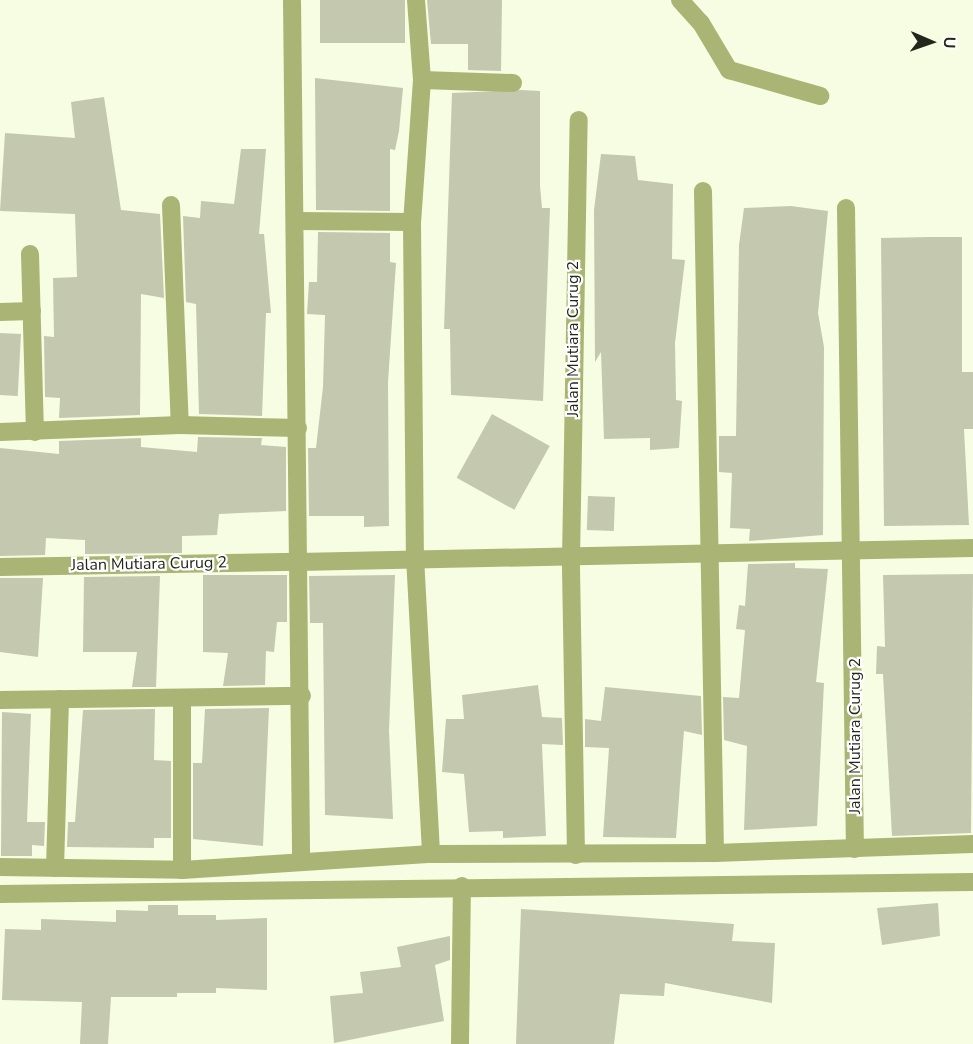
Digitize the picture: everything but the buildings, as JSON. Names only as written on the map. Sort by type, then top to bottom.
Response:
[{"type":"street","points":[[292,0],[298,562],[302,696],[301,861]]},
{"type":"street","points":[[416,0],[422,80],[412,222],[415,557],[431,854]]},
{"type":"street","points":[[680,0],[701,23],[729,70],[820,96]]},
{"type":"street","points":[[422,80],[513,83]]},
{"type":"street","name":"Jalan Mutiara Curug 2","points":[[576,855],[571,559],[579,120]]},
{"type":"street","points":[[704,191],[712,554],[715,853]]},
{"type":"street","points":[[171,206],[180,425]]},
{"type":"street","name":"Jalan Mutiara Curug 2","points":[[846,208],[855,551],[855,849]]},
{"type":"street","points":[[295,221],[412,222]]},
{"type":"street","points":[[30,254],[35,432]]},
{"type":"street","points":[[0,312],[32,311]]},
{"type":"street","points":[[0,432],[180,425],[298,428]]},
{"type":"street","name":"Jalan Mutiara Curug 2","points":[[0,567],[298,562],[415,557],[571,559],[973,548]]},
{"type":"street","points":[[0,700],[302,696]]},
{"type":"street","points":[[182,698],[182,870]]},
{"type":"street","points":[[55,868],[60,699]]},
{"type":"street","points":[[0,867],[182,870],[431,854],[715,853],[973,844]]},
{"type":"street","points":[[0,894],[462,886],[973,882]]},
{"type":"street","points":[[460,1044],[462,886]]}]
